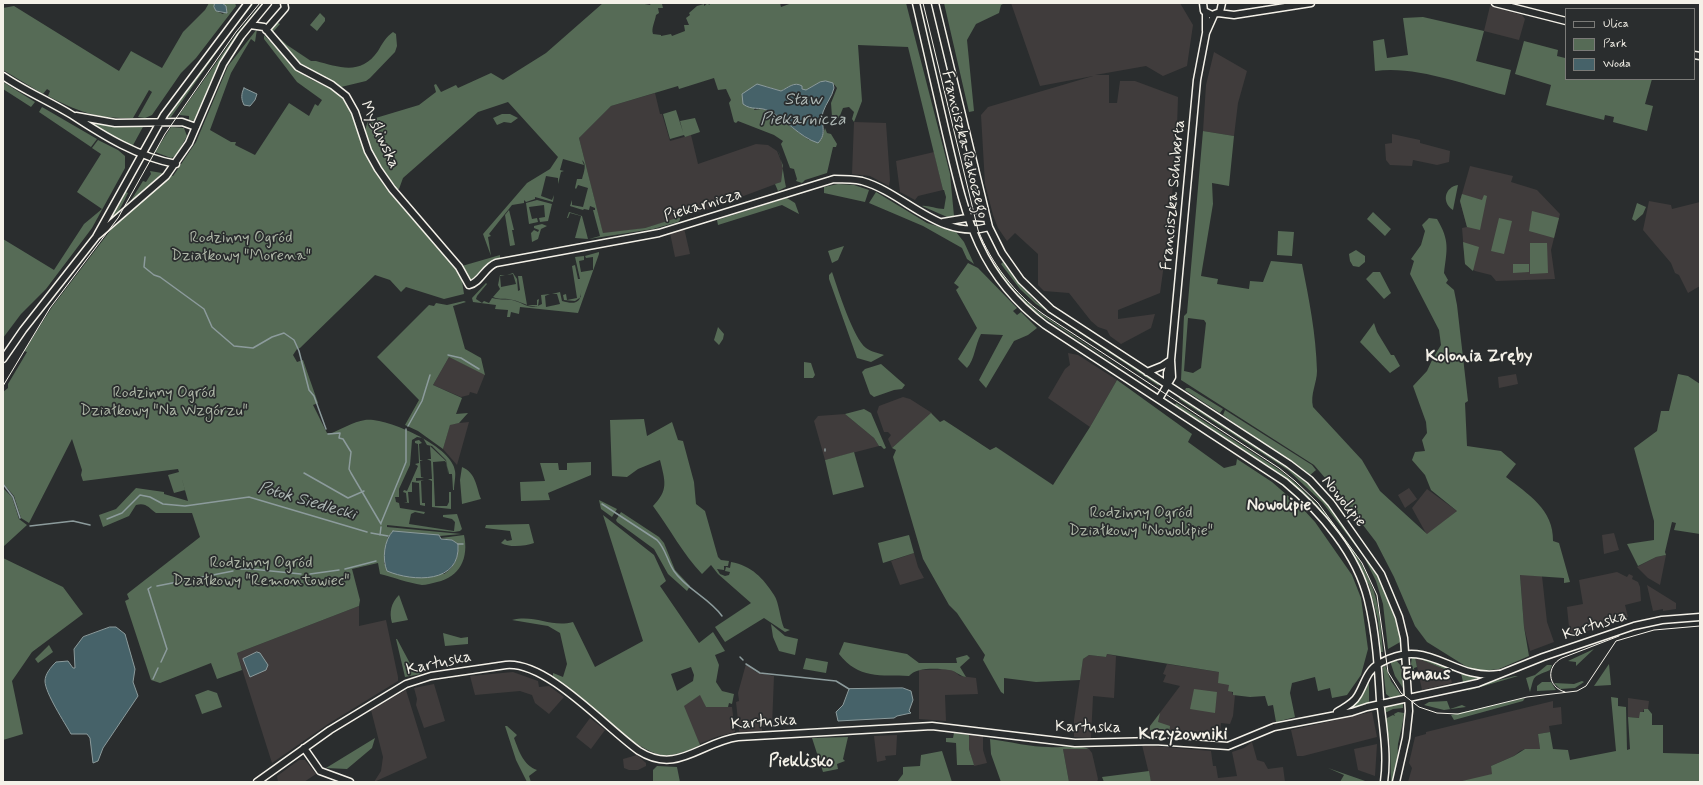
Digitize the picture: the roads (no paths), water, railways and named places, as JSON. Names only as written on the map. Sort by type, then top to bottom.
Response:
[{"type":"main road","points":[[96,237],[154,188],[176,164],[189,143],[223,64],[250,24],[268,3]]},
{"type":"main road","name":"Franciszka Rakoczego","points":[[916,3],[967,217],[988,264],[1007,290],[1022,306],[1045,325],[1159,399]]},
{"type":"main road","name":"Franciszka Rakoczego","points":[[935,3],[986,218],[989,227],[1009,264],[1021,280],[1039,298],[1075,326],[1167,386]]},
{"type":"main road","points":[[1202,4],[1206,13],[1231,15],[1312,3]]},
{"type":"main road","points":[[1495,3],[1565,21]]},
{"type":"main road","points":[[3,359],[23,330],[96,237],[160,122],[180,92],[246,4]]},
{"type":"main road","points":[[1222,5],[1238,14]]},
{"type":"main road","name":"Franciszka Schuberta","points":[[1206,33],[1222,5]]},
{"type":"main road","points":[[250,24],[261,26],[266,30],[284,6]]},
{"type":"main road","name":"Franciszka Schuberta","points":[[1159,399],[1167,386],[1167,373],[1171,360],[1196,94],[1206,33],[1206,13]]},
{"type":"main road","name":"Myśliwska","points":[[266,30],[298,67],[332,85],[346,96],[355,112],[368,151],[378,169],[392,189],[459,267],[469,285]]},
{"type":"main road","points":[[3,76],[72,115],[86,126],[142,154],[176,164]]},
{"type":"main road","points":[[72,115],[107,123],[182,122],[196,127]]},
{"type":"main road","name":"Piekarnicza","points":[[469,285],[474,284],[486,269],[496,263],[659,233],[834,179],[852,179],[868,183],[917,211],[942,222],[972,230],[989,227]]},
{"type":"main road","points":[[942,222],[967,217],[986,218]]},
{"type":"main road","points":[[1147,372],[1162,366],[1171,360]]},
{"type":"main road","name":"Nowolipie","points":[[1167,386],[1292,466],[1310,480],[1331,503],[1381,574],[1399,617],[1406,653],[1409,698],[1406,738],[1396,782]]},
{"type":"main road","name":"Nowolipie","points":[[1159,399],[1285,482],[1323,519],[1347,554],[1364,587],[1374,626],[1386,764],[1384,782]]},
{"type":"main road","name":"Kartuska","points":[[257,782],[304,748],[369,705],[406,684],[431,676],[511,665],[528,668],[549,679],[639,752],[652,758],[664,760],[684,758],[720,740],[738,737],[922,726],[979,730],[1075,743],[1155,741],[1228,746],[1274,727],[1333,714],[1352,712],[1381,704],[1478,683],[1543,657],[1623,629],[1662,620],[1700,618]]},
{"type":"main road","name":"Kartuska","points":[[1333,714],[1354,701],[1366,678],[1378,664],[1390,657],[1406,653],[1421,654],[1473,674],[1485,675],[1503,673]]},
{"type":"main road","points":[[304,748],[320,771],[350,782]]},
{"type":"water","points":[[215,3],[222,3],[226,6],[227,13],[216,11],[214,7]]},
{"type":"water","name":"Staw Piekarnicza","points":[[826,81],[833,83],[834,88],[823,112],[823,135],[818,143],[805,137],[775,114],[743,104],[742,94],[757,84],[781,91],[796,84],[802,86],[802,89],[806,90],[820,82]]},
{"type":"water","points":[[244,88],[257,94],[255,100],[250,106],[244,105],[243,103],[242,92]]},
{"type":"water","points":[[393,531],[439,535],[441,539],[452,540],[458,544],[457,557],[452,567],[444,573],[433,577],[422,578],[398,575],[387,571],[384,555],[386,544]]},
{"type":"water","points":[[110,627],[116,627],[125,634],[135,669],[133,682],[138,696],[103,748],[98,761],[93,763],[90,738],[87,734],[71,734],[48,693],[45,678],[56,662],[68,661],[73,668],[75,668],[74,649],[83,637]]},
{"type":"water","points":[[257,652],[260,653],[268,665],[266,670],[250,677],[243,659]]},
{"type":"water","points":[[903,688],[911,691],[913,700],[909,711],[911,713],[894,718],[838,721],[836,712],[843,705],[849,689]]},
{"type":"waterway","points":[[145,257],[144,267],[204,309],[212,327],[234,346],[253,348],[272,337],[284,333],[294,340],[299,351],[309,390],[314,396],[326,429]]},
{"type":"waterway","points":[[448,355],[461,358],[479,369]]},
{"type":"waterway","points":[[408,426],[422,401],[430,375]]},
{"type":"waterway","points":[[381,523],[406,462],[406,429]]},
{"type":"waterway","points":[[328,434],[340,433],[339,438],[343,439],[351,452],[349,469],[381,524]]},
{"type":"waterway","points":[[304,473],[348,498],[364,491]]},
{"type":"waterway","name":"Potok Siedlecki","points":[[3,484],[13,497],[20,518]]},
{"type":"waterway","name":"Potok Siedlecki","points":[[107,519],[122,513],[140,495],[150,497],[163,504],[185,506],[249,497],[367,532]]},
{"type":"waterway","name":"Potok Siedlecki","points":[[602,504],[657,540],[674,571],[679,577],[711,604],[722,616]]},
{"type":"waterway","name":"Potok Siedlecki","points":[[30,526],[73,521],[90,525]]},
{"type":"waterway","name":"Potok Siedlecki","points":[[380,535],[381,527]]},
{"type":"waterway","name":"Potok Siedlecki","points":[[371,533],[388,536]]},
{"type":"waterway","name":"Potok Siedlecki","points":[[458,544],[463,544]]},
{"type":"waterway","points":[[345,569],[376,561]]},
{"type":"waterway","points":[[241,569],[301,574]]},
{"type":"waterway","points":[[310,574],[339,570]]},
{"type":"waterway","points":[[157,586],[233,571]]},
{"type":"waterway","points":[[151,587],[148,589],[167,649],[161,662]]},
{"type":"waterway","name":"Potok Siedlecki","points":[[740,657],[743,660]]},
{"type":"waterway","name":"Potok Siedlecki","points":[[746,664],[760,673],[836,681],[849,689]]},
{"type":"waterway","points":[[153,679],[158,668]]},
{"type":"tram line","points":[[3,386],[50,308],[118,218],[165,134],[236,32],[260,3]]},
{"type":"tram line","points":[[923,3],[978,230],[997,266],[1023,297],[1043,314],[1279,468],[1318,503],[1362,563],[1377,595],[1388,672],[1401,693],[1419,707],[1437,713],[1458,714],[1527,697],[1577,691],[1586,686],[1616,641],[1654,630],[1700,626]]},
{"type":"tram line","points":[[1565,692],[1555,686],[1552,681],[1551,671],[1553,666],[1562,658],[1619,636]]},
{"type":"district","name":"Kolonia Zręby","points":[[1479,357]]},
{"type":"district","name":"Nowolipie","points":[[1279,506]]},
{"type":"district","name":"Emaus","points":[[1426,675]]},
{"type":"district","name":"Krzyżowniki","points":[[1183,735]]},
{"type":"district","name":"Pieklisko","points":[[801,762]]},
{"type":"park label","name":"Rodzinny Ogród Działkowy \"Morena\"","points":[[241,248]]},
{"type":"park label","name":"Rodzinny Ogród Działkowy \"Na Wzgórzu\"","points":[[164,403]]},
{"type":"park label","name":"Rodzinny Ogród Działkowy \"Nowolipie\"","points":[[1141,523]]},
{"type":"park label","name":"Rodzinny Ogród Działkowy \"Remontowiec\"","points":[[261,573]]}]
